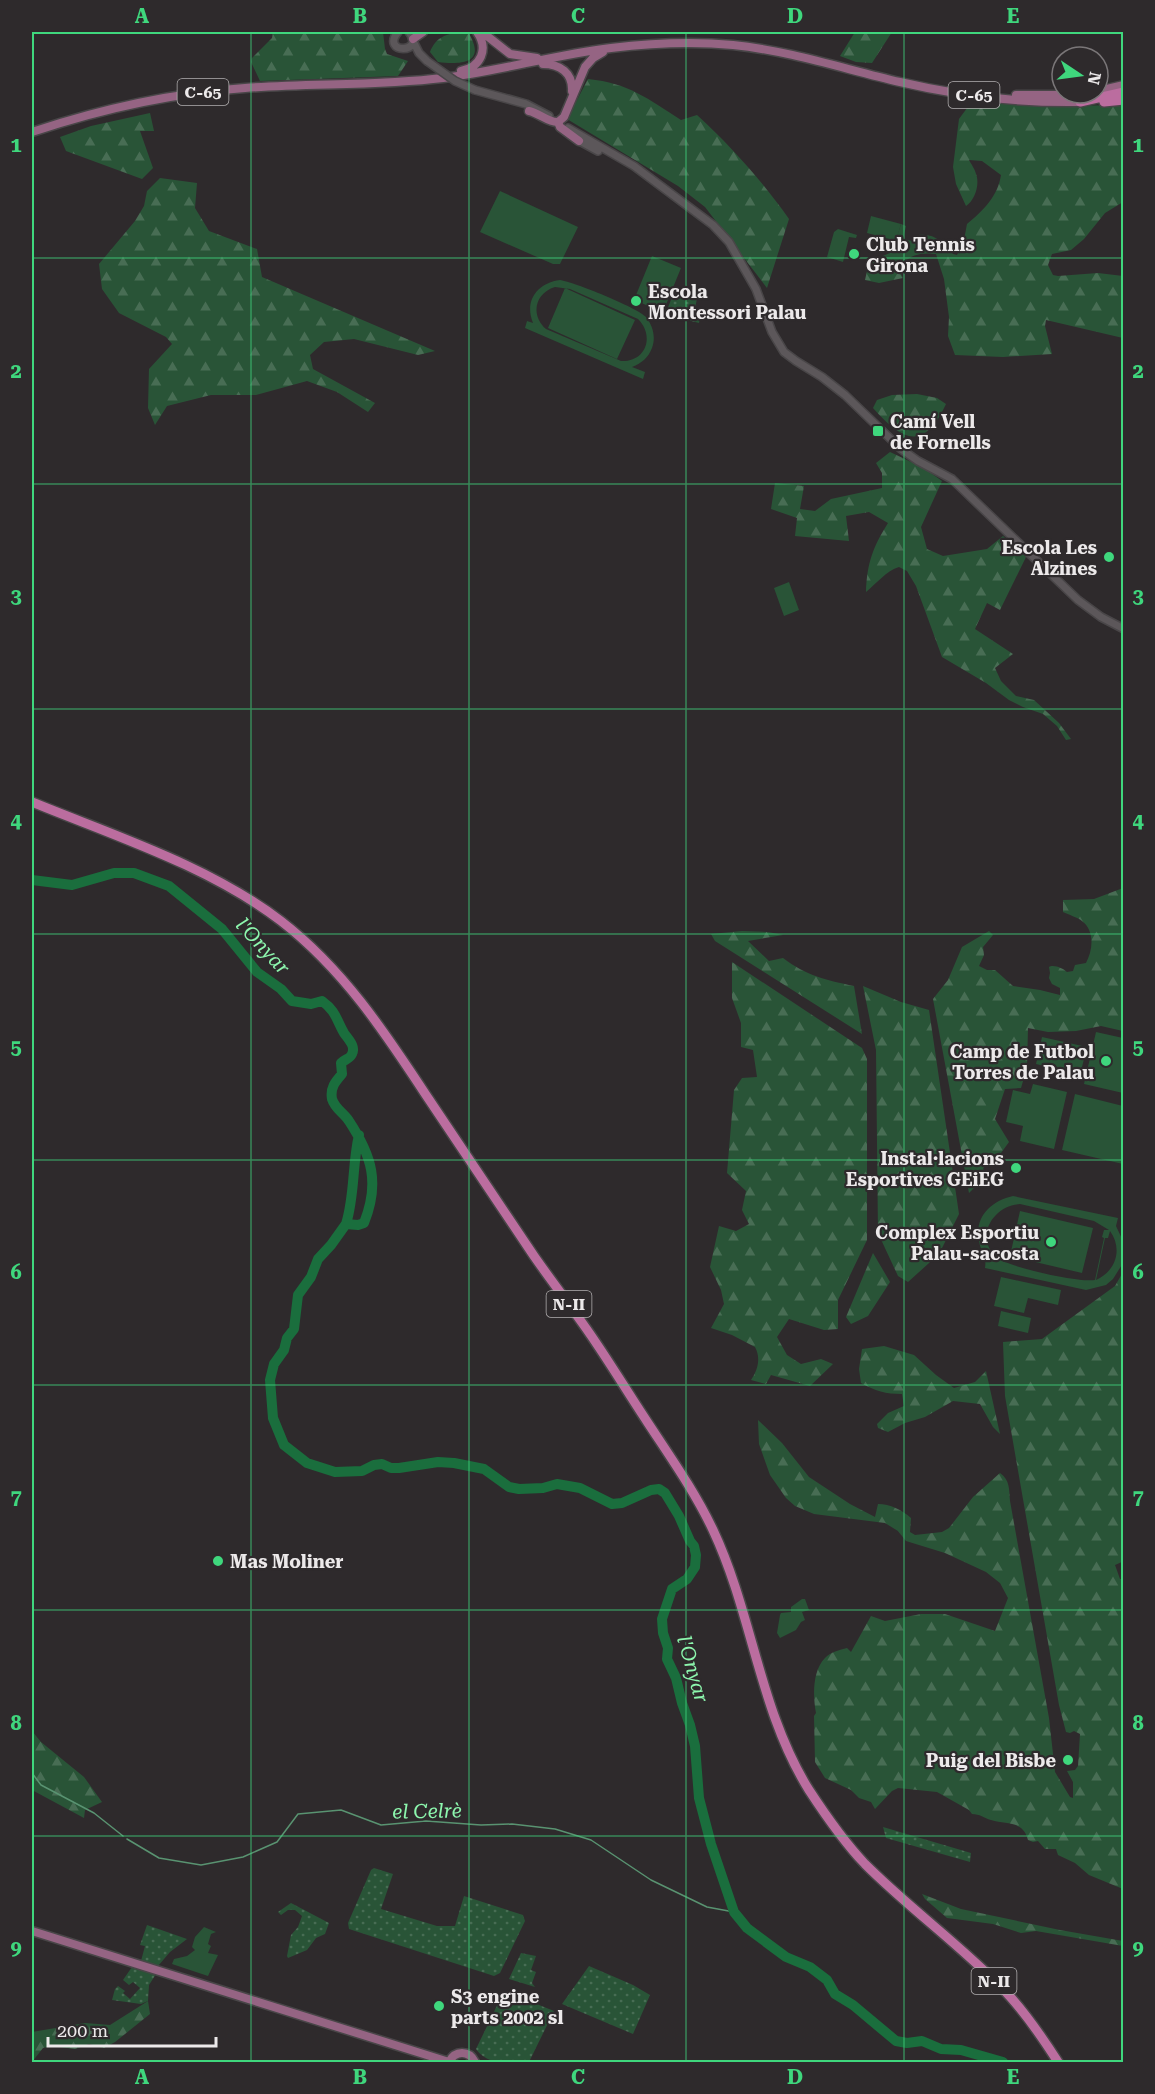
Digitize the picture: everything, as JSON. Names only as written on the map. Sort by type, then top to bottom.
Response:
[{"type":"highway","name":"N-II","points":[[32,802],[183,864],[219,881],[254,902],[326,960],[364,1003],[536,1258],[584,1325],[700,1503],[733,1580],[777,1724],[789,1754],[814,1798],[863,1861],[976,1962],[1005,1991],[1058,2062]]},
{"type":"main road","points":[[411,37],[423,32]]},
{"type":"main road","points":[[402,81],[415,76],[443,74],[473,67],[480,59],[483,50],[482,40],[477,32]]},
{"type":"main road","points":[[482,32],[514,55],[533,58],[559,57]]},
{"type":"main road","name":"C-65","points":[[32,132],[102,111],[180,95],[245,88],[402,81],[459,76],[612,48],[683,42],[756,48],[816,60],[901,82],[1005,99],[1050,101]]},
{"type":"main road","points":[[529,111],[554,122],[562,115],[572,98],[588,62],[612,48]]},
{"type":"main road","points":[[525,64],[551,64],[564,69],[572,82],[572,98]]},
{"type":"main road","points":[[901,82],[925,83],[1014,96],[1050,95]]},
{"type":"main road","points":[[548,116],[562,115]]},
{"type":"main road","points":[[562,115],[568,129]]},
{"type":"main road","points":[[562,115],[560,127],[579,141]]},
{"type":"main road","points":[[32,1931],[449,2062],[455,2055],[463,2053],[470,2055],[475,2062]]},
{"type":"street","points":[[391,32],[397,46],[419,53]]},
{"type":"street","points":[[394,41],[398,32]]},
{"type":"street","points":[[404,49],[410,46],[411,37]]},
{"type":"street","points":[[411,37],[419,53],[455,81],[475,90],[526,104],[548,116]]},
{"type":"street","points":[[498,96],[529,111],[579,141],[620,158]]},
{"type":"street","points":[[568,129],[620,158],[702,215],[724,237],[756,289],[772,332],[784,352],[845,395],[901,449],[952,479],[1078,600],[1101,617],[1124,629]]},
{"type":"green space","points":[[273,32],[383,32],[387,54],[408,61],[398,76],[260,81],[251,62],[252,58],[272,38]]},
{"type":"green space","points":[[468,32],[473,42],[475,50],[470,60],[456,63],[438,62],[430,52],[435,43],[446,35]]},
{"type":"green space","points":[[855,32],[892,32],[872,63],[856,62],[840,56]]},
{"type":"green space","points":[[588,79],[627,88],[681,120],[697,115],[757,178],[789,219],[767,288],[705,207],[678,186],[567,119]]},
{"type":"green space","points":[[973,100],[1062,106],[1123,105],[1123,202],[1105,213],[1084,239],[1071,250],[1052,254],[1048,265],[1053,275],[1058,276],[1098,273],[1123,276],[1123,338],[1046,320],[1045,326],[1052,354],[1003,357],[955,355],[948,336],[949,317],[944,279],[936,254],[920,254],[906,260],[898,268],[903,278],[879,283],[865,280],[869,262],[892,252],[901,224],[906,226],[903,239],[917,242],[919,235],[930,236],[939,240],[957,255],[964,240],[967,224],[984,208],[997,190],[1001,175],[982,161],[969,160],[977,178],[977,187],[974,196],[966,206],[956,184],[953,167],[959,119]]},
{"type":"green space","points":[[150,113],[154,131],[140,131],[153,168],[142,179],[66,151],[60,137],[91,126]]},
{"type":"green space","points":[[160,178],[197,183],[195,208],[209,231],[257,249],[262,277],[435,351],[418,355],[354,339],[324,342],[310,355],[313,369],[375,403],[368,412],[337,392],[307,381],[256,395],[211,395],[167,406],[155,425],[148,408],[149,369],[172,344],[166,337],[119,313],[102,289],[99,264],[135,221],[144,206],[147,191]]},
{"type":"green space","points":[[500,191],[578,227],[560,264],[553,264],[480,232]]},
{"type":"green space","points":[[871,216],[901,224],[896,241],[867,233]]},
{"type":"green space","points":[[838,229],[857,235],[856,238],[849,237],[843,262],[827,257],[834,232]]},
{"type":"green space","points":[[652,256],[681,268],[663,312],[634,300]]},
{"type":"green space","points":[[560,280],[591,290],[618,301],[646,317],[653,332],[653,344],[647,357],[632,367],[645,372],[643,379],[525,328],[527,321],[533,323],[530,307],[534,294],[552,282]],"holes":[[[555,287],[570,289],[638,319],[643,326],[647,340],[642,353],[630,360],[621,361],[546,329],[538,317],[539,299]]]},
{"type":"green space","points":[[676,287],[697,298],[695,309],[701,310],[699,323],[668,315],[667,310]]},
{"type":"green space","points":[[565,288],[635,320],[617,359],[548,328]]},
{"type":"green space","points":[[917,394],[937,398],[946,404],[930,429],[921,435],[903,434],[884,420],[873,408],[877,400],[892,395]]},
{"type":"green space","points":[[890,452],[924,468],[942,481],[921,527],[927,549],[943,556],[987,549],[1003,536],[1026,557],[1000,610],[987,603],[975,629],[1013,654],[995,668],[1001,681],[1016,696],[1034,700],[1059,723],[1071,739],[1066,740],[1057,726],[1043,714],[1009,700],[986,683],[942,657],[916,586],[907,571],[899,567],[894,569],[866,592],[872,556],[888,523],[869,512],[846,516],[849,541],[795,536],[797,518],[771,509],[775,483],[804,486],[800,509],[815,511],[831,499],[882,488],[882,473],[876,463]]},
{"type":"green space","points":[[789,582],[799,610],[784,616],[774,588]]},
{"type":"green space","points":[[1123,888],[1123,1031],[1101,1026],[1076,1031],[1048,1032],[1028,1028],[1027,1067],[1021,1088],[1005,1089],[995,1119],[1009,1142],[1001,1153],[992,1155],[983,1169],[988,1174],[969,1193],[933,999],[948,980],[962,947],[989,931],[993,935],[983,947],[984,955],[979,966],[987,970],[995,970],[1013,986],[1060,995],[1060,988],[1052,984],[1049,978],[1049,967],[1058,967],[1067,972],[1073,971],[1075,965],[1086,963],[1092,941],[1086,925],[1063,912],[1063,900],[1094,899]]},
{"type":"green space","points":[[742,931],[783,935],[748,941],[769,961],[783,958],[817,976],[854,986],[862,1034],[715,941],[711,934]]},
{"type":"green space","points":[[732,962],[862,1048],[867,1059],[867,1240],[838,1300],[838,1329],[824,1330],[789,1319],[777,1337],[787,1355],[801,1364],[821,1359],[833,1364],[810,1386],[771,1375],[766,1384],[751,1380],[758,1364],[755,1347],[732,1335],[711,1328],[724,1304],[721,1290],[710,1267],[719,1226],[736,1231],[749,1224],[742,1210],[746,1191],[727,1173],[734,1090],[742,1078],[757,1077],[753,1050],[741,1047],[741,1023],[732,998]]},
{"type":"green space","points":[[863,986],[901,1002],[929,1010],[959,1214],[939,1254],[908,1282],[898,1276],[878,1233],[876,1050]]},
{"type":"green space","name":"Camp de Futbol Torres de Palau","points":[[1096,1032],[1123,1038],[1123,1093],[1084,1084]]},
{"type":"green space","points":[[1042,1037],[1087,1047],[1080,1075],[1036,1064]]},
{"type":"green space","points":[[1033,1084],[1067,1092],[1054,1149],[1020,1141],[1023,1126],[1006,1122],[1013,1090],[1030,1094]]},
{"type":"green space","points":[[1075,1094],[1123,1106],[1123,1164],[1062,1150]]},
{"type":"green space","points":[[1013,1196],[1118,1218],[1116,1226],[1123,1241],[1123,1263],[1113,1279],[1106,1285],[1086,1290],[985,1268],[979,1241],[979,1225],[986,1211],[1005,1198]],"holes":[[[1020,1204],[1094,1221],[1109,1230],[1104,1230],[1102,1237],[1104,1238],[1095,1280],[1074,1279],[1044,1273],[1014,1265],[996,1257],[987,1240],[990,1223],[1002,1210]],[[1110,1231],[1117,1252],[1113,1265],[1096,1280],[1105,1238],[1108,1238]]]},
{"type":"green space","name":"Complex Esportiu Palau-sacosta","points":[[1020,1211],[1093,1228],[1082,1273],[1010,1256]]},
{"type":"green space","points":[[873,1253],[890,1282],[868,1316],[851,1324],[846,1317]]},
{"type":"green space","points":[[1123,1272],[1124,1561],[1115,1565],[1120,1579],[1124,1579],[1123,1889],[1089,1875],[1075,1863],[1058,1855],[1056,1849],[1045,1849],[1038,1841],[1028,1840],[1026,1834],[1018,1826],[972,1814],[937,1792],[898,1788],[892,1791],[875,1809],[871,1802],[859,1798],[851,1790],[825,1778],[815,1762],[814,1692],[818,1670],[827,1656],[847,1648],[851,1652],[871,1616],[885,1621],[921,1614],[945,1614],[995,1631],[1008,1598],[1000,1583],[986,1572],[945,1553],[906,1541],[898,1531],[885,1523],[814,1514],[795,1506],[786,1498],[770,1475],[759,1444],[758,1420],[782,1443],[809,1477],[850,1504],[875,1517],[878,1504],[900,1510],[911,1518],[910,1532],[915,1535],[942,1532],[949,1528],[973,1497],[1000,1473],[1003,1476],[1009,1489],[1049,1718],[1055,1772],[1070,1797],[1073,1798],[1073,1782],[1067,1771],[1075,1770],[1078,1766],[1080,1734],[1074,1731],[1066,1732],[1059,1705],[1005,1396],[1003,1342],[1042,1339],[1115,1286]]},
{"type":"green space","points":[[1001,1277],[1061,1290],[1058,1305],[1028,1298],[1024,1313],[994,1306]]},
{"type":"green space","points":[[1001,1311],[1031,1318],[1028,1333],[998,1326]]},
{"type":"green space","points":[[884,1346],[914,1355],[954,1388],[975,1382],[986,1371],[1000,1434],[993,1427],[980,1404],[953,1401],[925,1417],[905,1423],[888,1432],[878,1428],[877,1424],[888,1413],[904,1406],[902,1394],[881,1392],[861,1383],[859,1369],[862,1349]]},
{"type":"green space","points":[[805,1599],[809,1610],[802,1612],[805,1620],[796,1630],[780,1638],[777,1633],[781,1613],[791,1612],[791,1607]]},
{"type":"green space","points":[[32,1731],[41,1742],[84,1777],[102,1802],[85,1810],[84,1818],[32,1790]]},
{"type":"green space","points":[[883,1827],[971,1853],[970,1862],[886,1838]]},
{"type":"green space","points":[[374,1868],[393,1874],[381,1909],[437,1926],[455,1926],[464,1896],[523,1915],[525,1921],[500,1973],[494,1976],[349,1929],[348,1923],[371,1870]]},
{"type":"green space","points":[[922,1894],[961,1909],[1123,1941],[1123,1946],[1036,1931],[1021,1933],[993,1924],[947,1918]]},
{"type":"green space","points":[[291,1903],[329,1923],[325,1934],[316,1938],[307,1950],[288,1958],[291,1935],[298,1927],[302,1916],[295,1910],[288,1910],[281,1915],[278,1912]]},
{"type":"green space","points":[[147,1925],[187,1939],[170,1952],[158,1966],[141,1961],[145,1946],[140,1945]]},
{"type":"green space","points":[[204,1927],[216,1932],[211,1934],[208,1944],[211,1946],[208,1953],[218,1955],[208,1976],[172,1964],[174,1959],[187,1956],[195,1950],[192,1947],[195,1937]]},
{"type":"green space","points":[[521,1953],[536,1956],[531,1970],[536,1972],[532,1983],[535,1987],[509,1979]]},
{"type":"green space","points":[[589,1966],[650,1995],[633,2034],[562,2004]]},
{"type":"green space","points":[[132,1967],[156,1974],[149,1985],[148,2001],[141,2004],[112,2000],[118,1986],[130,1999],[140,1988],[133,1982],[129,1985],[123,1980]]},
{"type":"green space","points":[[504,1991],[554,2011],[529,2062],[493,2061],[476,2049]]},
{"type":"green space","points":[[148,2001],[150,2014],[104,2048],[89,2044],[75,2049],[52,2046],[43,2048],[32,2062],[32,2032],[85,2023],[110,2025]]},
{"type":"waterway","name":"l'Onyar","points":[[32,880],[72,885],[114,873],[134,873],[169,886],[222,929],[257,972],[281,989],[292,1001],[311,1004],[322,1001],[327,1005],[352,1045],[351,1056],[341,1063],[342,1074],[334,1085],[332,1099],[335,1106],[349,1121],[363,1146],[371,1170],[372,1195],[364,1223],[346,1224],[318,1259],[311,1277],[298,1295],[294,1329],[274,1364],[270,1380],[273,1418],[284,1445],[307,1463],[335,1472],[362,1471],[382,1464],[391,1468],[399,1468],[438,1462],[454,1463],[484,1469],[509,1487],[543,1488],[557,1484],[580,1488],[612,1504],[622,1503],[651,1490],[659,1489],[665,1493],[679,1516],[696,1555],[695,1567],[687,1579],[672,1589],[662,1619],[663,1633],[668,1648],[667,1659],[676,1678],[690,1725],[695,1746],[699,1798],[711,1844],[734,1912],[747,1928],[786,1957],[810,1967],[827,1980],[835,1994],[853,2005],[896,2041],[907,2043],[922,2041],[941,2049],[961,2050],[1003,2062]]},
{"type":"waterway","name":"l'Onyar","points":[[346,1224],[359,1135]]},
{"type":"waterway","name":"el Celrè","points":[[32,1773],[41,1785],[94,1813],[123,1836]]},
{"type":"waterway","name":"el Celrè","points":[[127,1839],[159,1858],[201,1865],[243,1857],[277,1842],[298,1814],[341,1810],[381,1825],[426,1821],[481,1825],[512,1824],[555,1829],[591,1840],[651,1880],[707,1907],[734,1912]]},
{"type":"place","name":"Club Tennis Girona","points":[[854,254]]},
{"type":"place","name":"Escola Montessori Palau","points":[[636,301]]},
{"type":"place","name":"Camí Vell de Fornells","points":[[878,431]]},
{"type":"place","name":"Escola Les Alzines","points":[[1109,557]]},
{"type":"place","name":"Camp de Futbol Torres de Palau","points":[[1106,1061]]},
{"type":"place","name":"Instal·lacions Esportives GEiEG","points":[[1016,1168]]},
{"type":"place","name":"Complex Esportiu Palau-sacosta","points":[[1051,1242]]},
{"type":"place","name":"Mas Moliner","points":[[218,1561]]},
{"type":"place","name":"Puig del Bisbe","points":[[1068,1760]]},
{"type":"place","name":"S3 engine parts 2002 sl","points":[[439,2006]]}]
